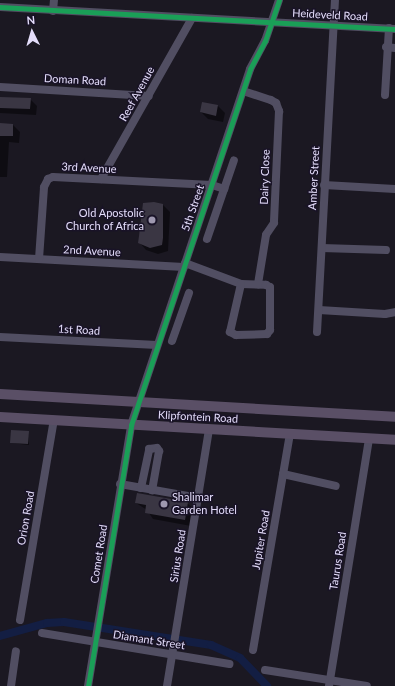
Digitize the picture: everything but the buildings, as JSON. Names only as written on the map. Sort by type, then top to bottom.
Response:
[{"type":"main road","name":"Klipfontein Road","points":[[0,394],[395,417]]},
{"type":"main road","name":"Klipfontein Road","points":[[0,417],[395,440]]},
{"type":"street","points":[[53,11],[54,0]]},
{"type":"street","name":"5th Street","points":[[131,425],[243,91],[272,22],[279,0]]},
{"type":"street","name":"Amber Street","points":[[317,332],[335,0]]},
{"type":"street","name":"Heideveld Road","points":[[0,8],[392,29]]},
{"type":"street","name":"Reef Avenue","points":[[101,179],[192,18]]},
{"type":"street","points":[[385,95],[386,47],[392,29]]},
{"type":"street","points":[[386,47],[395,48]]},
{"type":"street","name":"Doman Road","points":[[0,87],[149,96]]},
{"type":"street","name":"Dairy Close","points":[[243,91],[271,100],[276,103],[278,111],[274,223],[266,235],[258,284]]},
{"type":"street","points":[[207,239],[234,160]]},
{"type":"street","name":"3rd Avenue","points":[[39,259],[45,183],[58,176],[212,185],[224,189]]},
{"type":"street","points":[[324,185],[395,189]]},
{"type":"street","points":[[322,248],[386,250]]},
{"type":"street","name":"2nd Avenue","points":[[0,257],[185,265],[242,284]]},
{"type":"street","points":[[242,284],[266,285],[272,292],[270,330],[262,336],[236,335],[230,332],[242,284]]},
{"type":"street","points":[[172,341],[188,293]]},
{"type":"street","points":[[169,308],[182,313]]},
{"type":"street","points":[[319,310],[385,314],[395,312]]},
{"type":"street","name":"1st Road","points":[[0,337],[157,345]]},
{"type":"street","name":"Orion Road","points":[[20,620],[54,420]]},
{"type":"street","name":"Comet Road","points":[[88,686],[120,484],[131,425]]},
{"type":"street","name":"Sirius Road","points":[[168,686],[209,430]]},
{"type":"street","name":"Jupiter Road","points":[[253,650],[290,434]]},
{"type":"street","name":"Taurus Road","points":[[330,683],[369,439]]},
{"type":"street","points":[[141,488],[149,449],[157,448],[159,451],[152,490]]},
{"type":"street","points":[[283,474],[336,486]]},
{"type":"street","points":[[120,484],[199,498]]},
{"type":"street","name":"Diamant Street","points":[[42,633],[95,642],[173,651],[229,664]]},
{"type":"street","points":[[11,686],[16,651]]},
{"type":"street","points":[[265,670],[330,683],[367,686]]},
{"type":"waterway","points":[[0,636],[47,623],[64,622],[211,645],[240,658],[267,686]]},
{"type":"cycle path","points":[[88,686],[131,425],[250,69],[265,41],[279,0]]},
{"type":"cycle path","points":[[0,7],[395,29]]},
{"type":"place","name":"Old Apostolic Church of Africa","points":[[152,220]]},
{"type":"place","name":"Shalimar Garden Hotel","points":[[164,504]]}]
